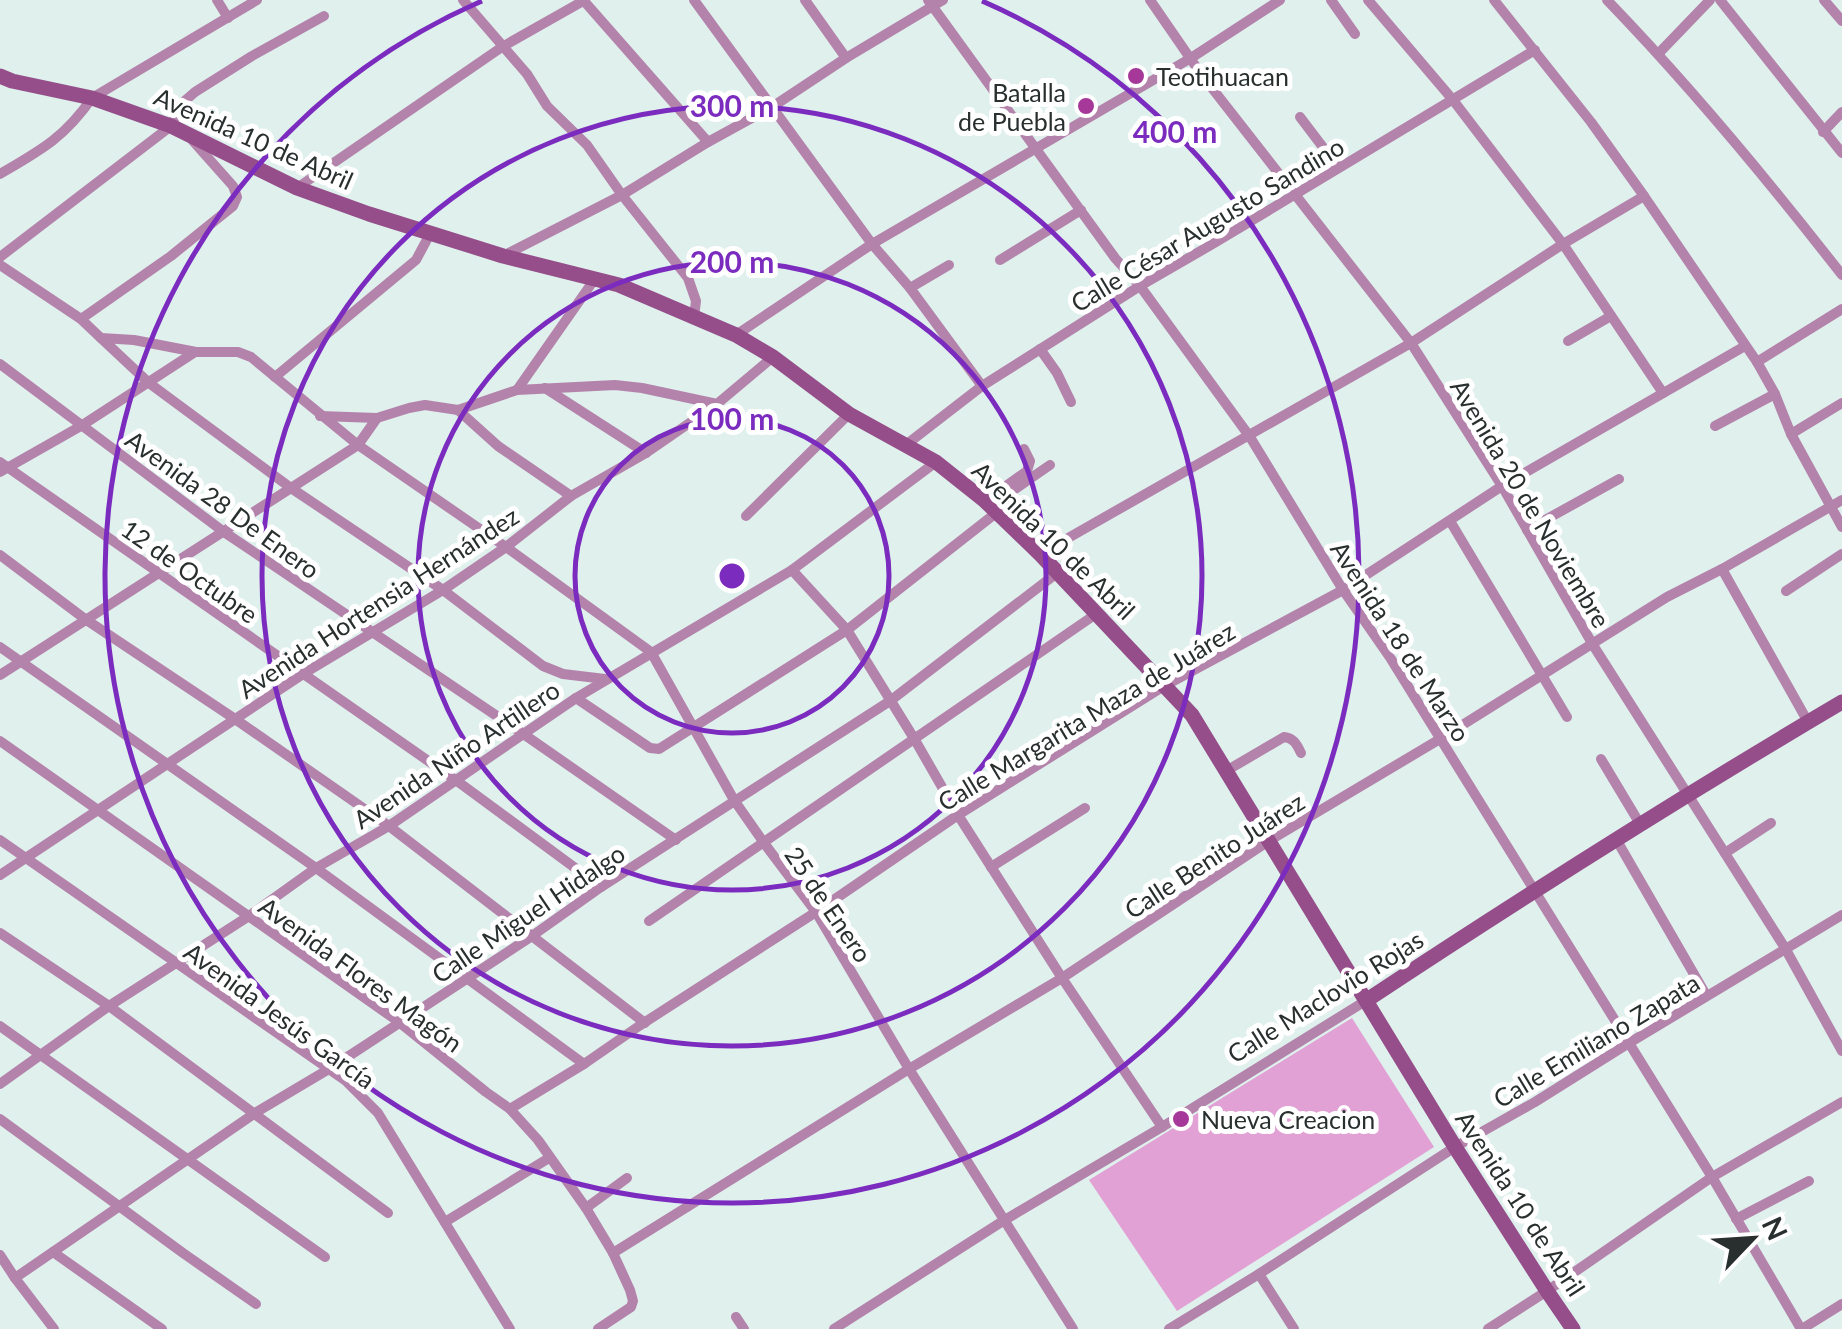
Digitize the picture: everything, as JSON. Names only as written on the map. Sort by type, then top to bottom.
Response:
[{"type":"street","points":[[216,0],[228,18]]},
{"type":"street","points":[[0,174],[53,143],[92,98],[257,0]]},
{"type":"street","points":[[463,0],[527,74],[547,106],[587,145],[688,278],[696,301],[694,317]]},
{"type":"street","points":[[297,188],[502,46],[585,0],[708,142]]},
{"type":"street","points":[[694,0],[872,244],[910,288],[982,386]]},
{"type":"street","points":[[805,0],[846,58]]},
{"type":"street","name":"Avenida 20 de Noviembre","points":[[1150,0],[1190,58],[1411,343],[1502,486],[1593,645],[1785,948],[1842,1051]]},
{"type":"street","points":[[736,335],[872,244],[1190,58],[1280,0]]},
{"type":"street","points":[[1331,0],[1355,34]]},
{"type":"street","points":[[1368,0],[1453,100],[1563,244],[1663,393]]},
{"type":"street","points":[[1494,0],[1644,196],[1757,362],[1842,527]]},
{"type":"street","points":[[1607,0],[1658,54],[1842,275]]},
{"type":"street","points":[[1658,54],[1710,0]]},
{"type":"street","points":[[1720,0],[1842,153]]},
{"type":"street","points":[[1824,0],[1842,22]]},
{"type":"street","points":[[503,256],[622,195],[772,108],[934,2]]},
{"type":"street","name":"Avenida 18 de Marzo","points":[[934,2],[1115,258],[1250,436],[1712,1177],[1802,1329]]},
{"type":"street","points":[[324,16],[195,92],[180,106],[178,129],[0,261],[81,318],[148,383],[291,488],[443,590],[544,666],[563,674],[606,679]]},
{"type":"street","name":"Calle César Augusto Sandino","points":[[908,444],[982,386],[1140,286],[1535,50]]},
{"type":"street","name":"Avenida 10 de Abril","points":[[0,76],[12,82],[92,98],[178,129],[297,188],[368,214],[503,256],[619,284],[736,335],[774,357],[849,414],[936,462],[1040,554],[1192,715],[1454,1147],[1574,1329]]},
{"type":"street","points":[[1824,132],[1842,112]]},
{"type":"street","points":[[1300,117],[1338,168]]},
{"type":"street","points":[[81,318],[171,256],[234,206],[237,197],[233,186],[178,129]]},
{"type":"street","points":[[1040,554],[1411,343],[1644,196]]},
{"type":"street","points":[[1000,260],[1081,210]]},
{"type":"street","points":[[275,377],[416,260],[431,232]]},
{"type":"street","points":[[910,288],[949,265]]},
{"type":"street","points":[[517,390],[594,280]]},
{"type":"street","points":[[1757,362],[1842,309]]},
{"type":"street","points":[[1568,341],[1611,316]]},
{"type":"street","name":"25 de Enero","points":[[101,338],[196,352],[238,352],[251,357],[358,445],[651,652],[734,800],[816,912],[1073,1329]]},
{"type":"street","name":"Calle Margarita Maza de Juárez","points":[[510,1109],[1164,686],[1343,590],[1502,486],[1745,346]]},
{"type":"street","points":[[1040,349],[1071,402]]},
{"type":"street","points":[[2,467],[81,426],[196,352]]},
{"type":"street","name":"Avenida Hortensia Hernández","points":[[0,876],[304,674],[443,590],[571,496],[646,453],[717,404],[774,357]]},
{"type":"street","name":"Avenida 28 De Enero","points":[[0,364],[224,532],[676,840]]},
{"type":"street","points":[[320,416],[377,418],[425,406],[458,410],[517,390],[615,385],[717,404]]},
{"type":"street","points":[[544,388],[646,453]]},
{"type":"street","points":[[1714,426],[1775,394]]},
{"type":"street","points":[[1791,434],[1842,403]]},
{"type":"street","points":[[458,410],[498,446],[571,496]]},
{"type":"street","points":[[746,516],[849,414]]},
{"type":"street","points":[[0,675],[358,445],[377,418]]},
{"type":"street","points":[[576,698],[654,750],[694,728],[847,630],[990,507],[1029,468],[1024,449]]},
{"type":"street","name":"Avenida Niño Artillero","points":[[0,1084],[109,1006],[316,868],[389,826],[522,733],[792,570],[936,462]]},
{"type":"street","points":[[990,507],[1050,465]]},
{"type":"street","name":"12 de Octubre","points":[[2,467],[457,781],[601,888]]},
{"type":"street","points":[[1526,530],[1619,479]]},
{"type":"street","name":"Calle Benito Juárez","points":[[613,1253],[1062,978],[1268,842],[1668,597],[1842,500]]},
{"type":"street","points":[[1450,521],[1567,717]]},
{"type":"street","points":[[1786,591],[1842,554]]},
{"type":"street","points":[[0,555],[85,619],[389,826],[645,1022]]},
{"type":"street","points":[[1722,569],[1808,722]]},
{"type":"street","points":[[792,570],[847,630],[958,816],[1162,1128]]},
{"type":"street","name":"Calle Miguel Hidalgo","points":[[14,1278],[255,1113],[890,700],[1057,573]]},
{"type":"street","points":[[649,921],[1096,614]]},
{"type":"street","points":[[0,646],[316,868],[584,1064]]},
{"type":"street","name":"Calle Maclovio Rojas","points":[[834,1329],[1003,1221],[1368,1000],[1533,890],[1842,702]]},
{"type":"street","points":[[1226,771],[1284,737],[1294,741],[1301,753]]},
{"type":"street","name":"Avenida Flores Magón","points":[[0,741],[399,1022],[510,1109],[538,1140],[586,1208],[613,1253],[633,1301],[630,1308],[598,1329]]},
{"type":"street","points":[[1601,759],[1640,824]]},
{"type":"street","points":[[991,867],[1085,808]]},
{"type":"street","points":[[1725,853],[1771,823]]},
{"type":"street","name":"Avenida Jesús García","points":[[0,840],[346,1081],[378,1113],[510,1329]]},
{"type":"street","points":[[1616,840],[1706,995]]},
{"type":"street","name":"Calle Emiliano Zapata","points":[[1169,1329],[1454,1147],[1842,915]]},
{"type":"street","points":[[0,933],[109,1006],[388,1212]]},
{"type":"street","points":[[0,1026],[325,1257]]},
{"type":"street","points":[[1488,1329],[1712,1177],[1842,1102]]},
{"type":"street","points":[[0,1119],[256,1304]]},
{"type":"street","points":[[445,1222],[549,1158]]},
{"type":"street","points":[[586,1208],[627,1178]]},
{"type":"street","points":[[1736,1220],[1809,1181]]},
{"type":"street","points":[[53,1252],[162,1329]]},
{"type":"street","points":[[0,1255],[54,1329]]},
{"type":"street","points":[[1260,1274],[1294,1329]]},
{"type":"street","points":[[1802,1329],[1842,1304]]},
{"type":"street","points":[[736,1317],[744,1329]]},
{"type":"shaded area","points":[[1352,1018],[1434,1147],[1177,1311],[1089,1180]]},
{"type":"place","name":"Teotihuacan","points":[[1136,76]]},
{"type":"place","name":"Batalla de Puebla","points":[[1086,106]]},
{"type":"place","name":"Nueva Creacion","points":[[1181,1119]]}]
